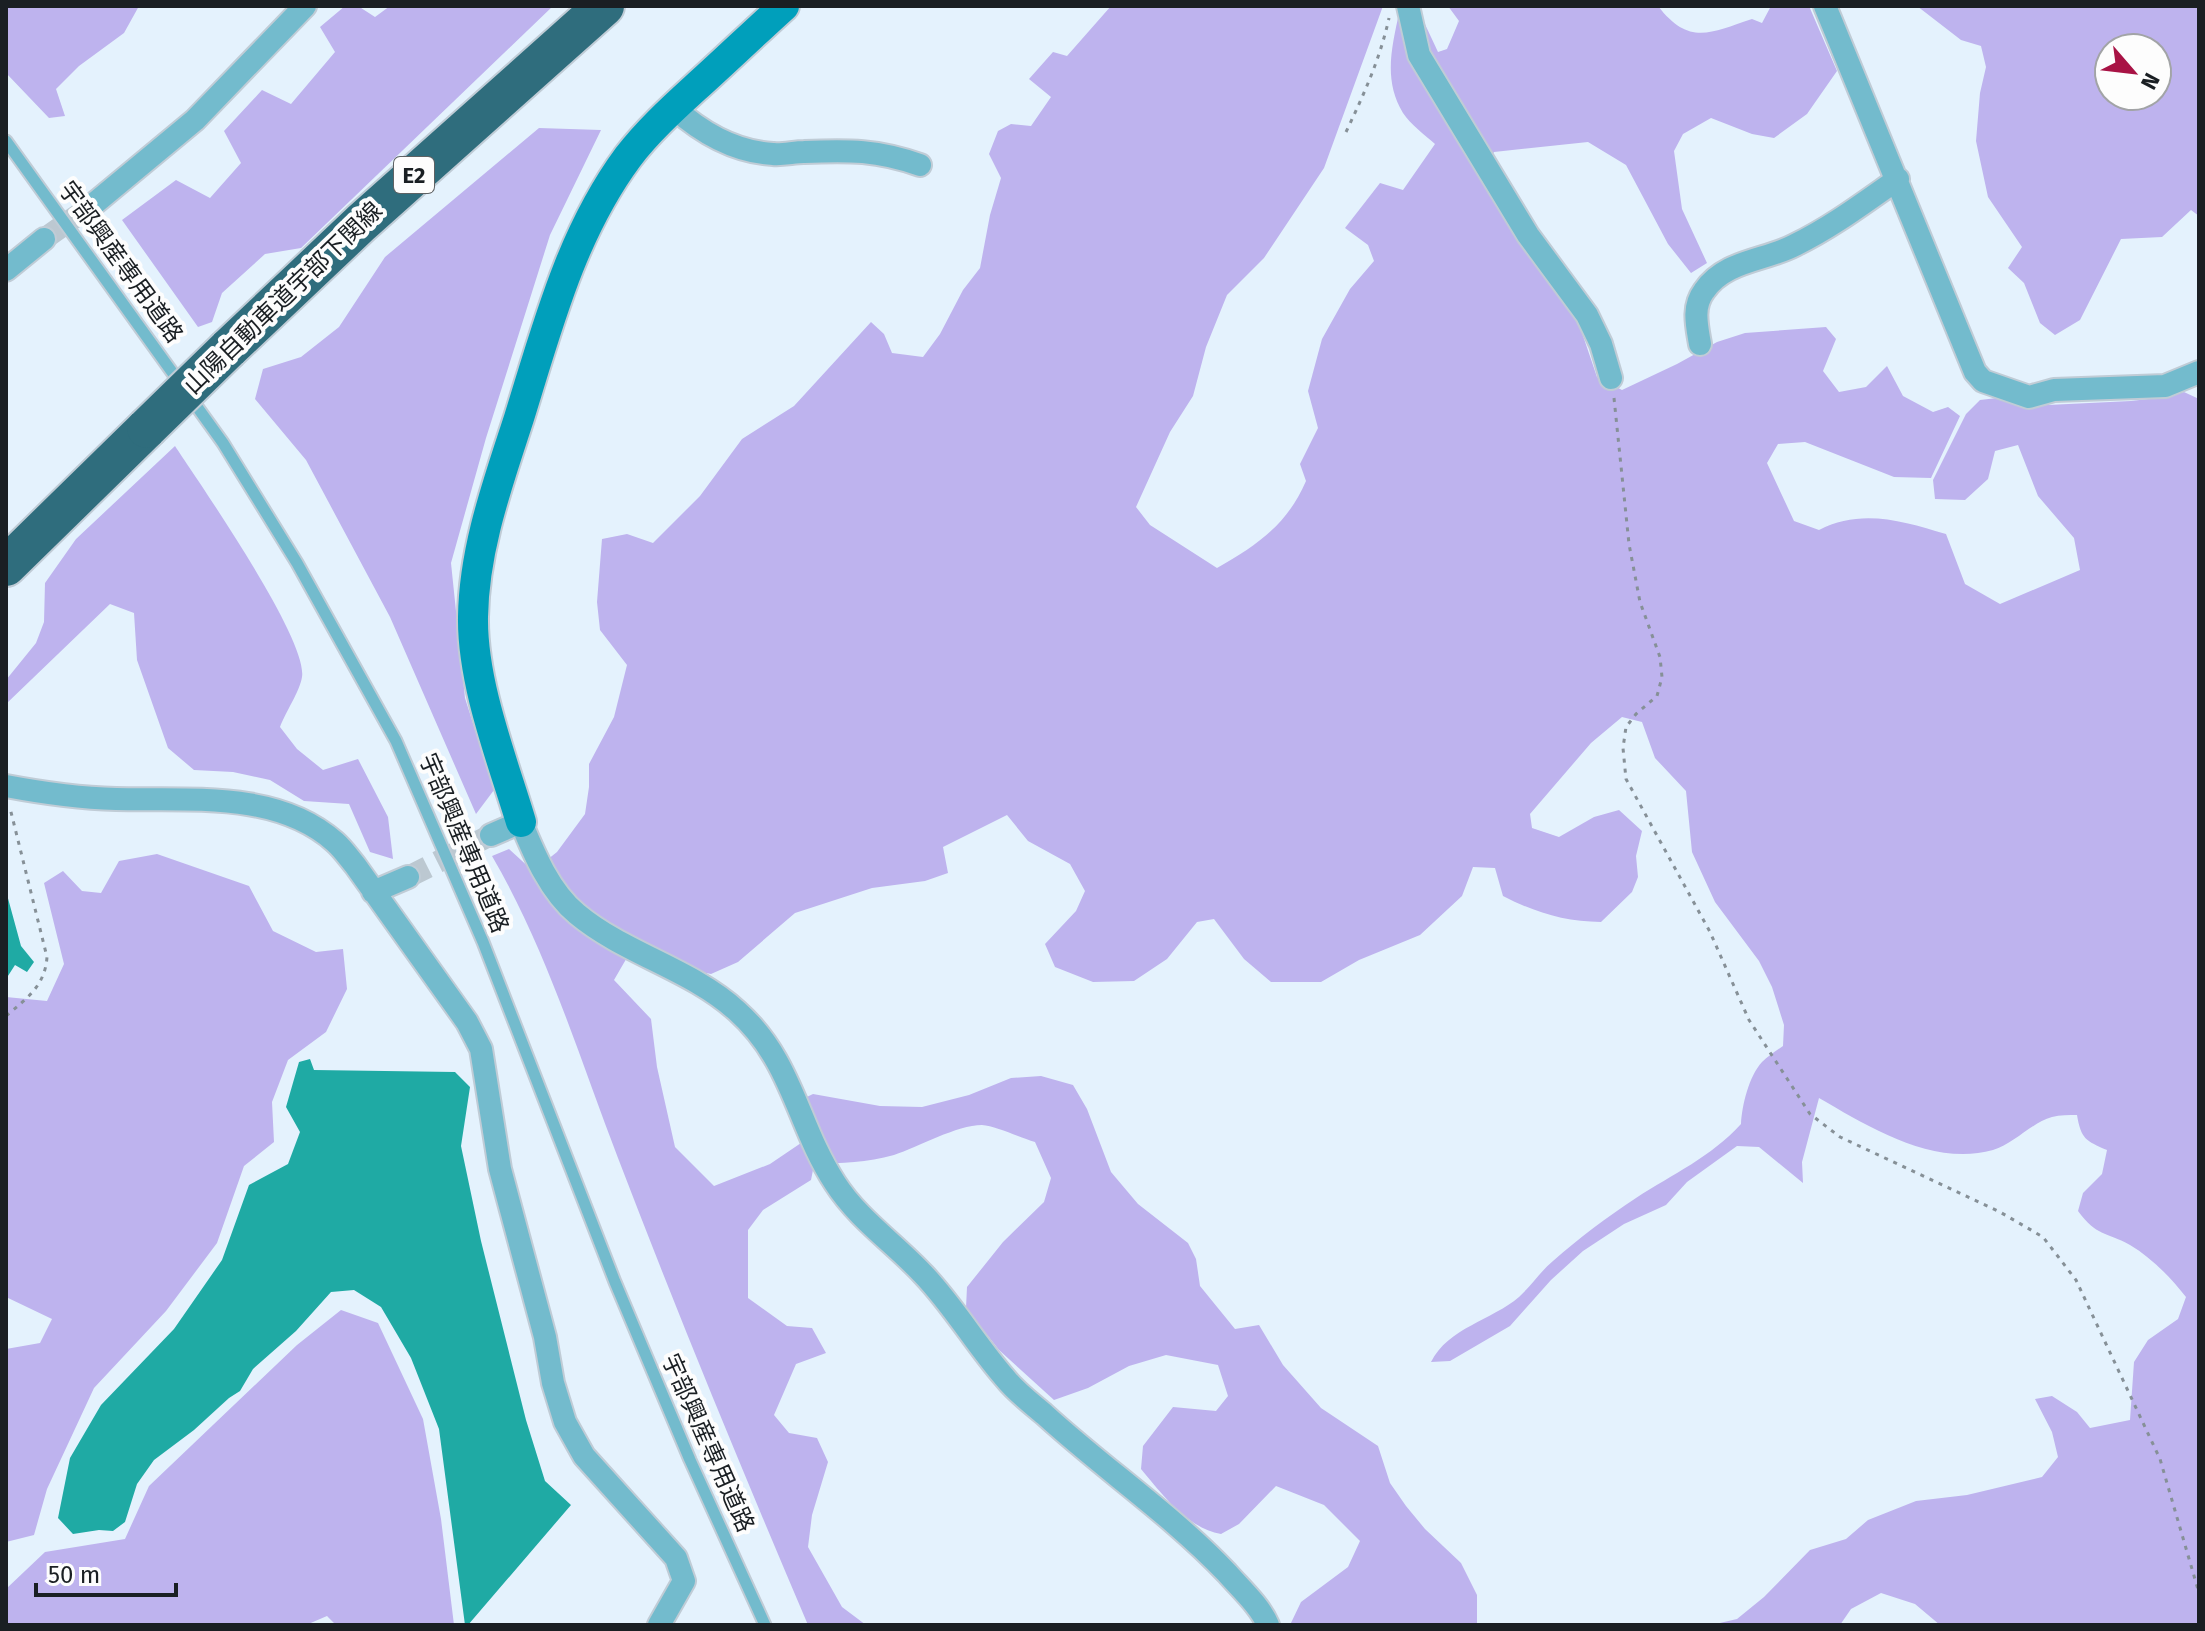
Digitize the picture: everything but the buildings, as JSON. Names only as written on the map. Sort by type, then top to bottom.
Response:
[{"type":"highway","name":"山陽自動車道宇部下関線","points":[[6,566],[361,223],[604,6]]},
{"type":"street","points":[[95,203],[195,120],[305,6]]},
{"type":"street","points":[[784,6],[674,108],[629,155],[598,201],[568,267],[484,533],[475,576],[473,619],[476,655],[496,741],[534,853],[553,885],[575,912],[606,935],[708,989],[737,1010],[774,1053],[800,1105],[819,1156],[836,1185],[865,1220],[924,1274],[1006,1380],[1064,1433],[1206,1551],[1241,1589],[1268,1625]]},
{"type":"street","points":[[1408,6],[1419,55],[1528,235],[1587,315],[1601,344],[1611,378]]},
{"type":"street","points":[[1825,6],[1975,372],[1983,381],[2029,397],[2054,390],[2165,386],[2199,372]]},
{"type":"street","points":[[674,108],[699,130],[726,143],[773,154],[861,151],[890,154],[920,165]]},
{"type":"street","points":[[1700,344],[1697,304],[1705,289],[1743,262],[1791,247],[1818,233],[1898,179]]},
{"type":"street","points":[[6,270],[44,239]]},
{"type":"street","points":[[8,796],[216,801],[250,805],[288,815],[313,826],[336,842],[467,1022],[481,1049],[500,1169],[565,1422],[584,1456],[676,1558],[684,1581],[659,1625]]},
{"type":"street","points":[[491,835],[521,822]]},
{"type":"street","points":[[373,892],[408,877]]},
{"type":"lane","name":"宇部興産専用道路","points":[[6,141],[223,443],[297,563],[396,741],[483,942],[615,1282],[690,1460],[765,1625]]},
{"type":"path","points":[[1346,132],[1372,79],[1383,48],[1391,6]]},
{"type":"path","points":[[1611,378],[1629,544],[1640,602],[1660,657],[1662,677],[1657,696],[1626,727],[1623,748],[1626,779],[1710,932],[1749,1020],[1810,1114],[1840,1137],[2000,1212],[2043,1237],[2076,1280],[2160,1459],[2199,1593]]},
{"type":"path","points":[[6,1016],[35,992],[46,970],[47,957],[8,796]]},
{"type":"shaded area","points":[[6,6],[139,6],[124,33],[79,66],[56,89],[65,116],[49,118],[6,73]]},
{"type":"shaded area","points":[[345,6],[358,6],[375,17],[390,6],[553,6],[301,248],[265,254],[222,293],[212,322],[198,327],[122,220],[176,180],[210,198],[241,163],[224,131],[262,90],[291,104],[335,52],[320,27]]},
{"type":"shaded area","points":[[1111,6],[1383,6],[1324,168],[1264,258],[1227,295],[1206,347],[1193,396],[1170,432],[1136,507],[1150,525],[1217,568],[1245,551],[1280,522],[1306,481],[1300,464],[1318,428],[1308,391],[1322,339],[1350,289],[1374,261],[1368,245],[1345,228],[1380,183],[1403,190],[1435,144],[1406,117],[1393,88],[1391,63],[1399,13],[1423,20],[1438,52],[1447,49],[1459,21],[1448,6],[1658,6],[1680,27],[1701,33],[1752,19],[1762,23],[1771,6],[1809,6],[1837,71],[1807,114],[1774,138],[1752,134],[1711,118],[1683,134],[1674,151],[1682,209],[1707,263],[1691,273],[1668,244],[1626,165],[1588,142],[1494,152],[1482,175],[1539,269],[1577,318],[1597,377],[1622,390],[1717,342],[1745,333],[1826,327],[1836,339],[1823,371],[1839,392],[1866,387],[1887,366],[1903,396],[1933,412],[1948,407],[1960,416],[1931,478],[1894,477],[1805,442],[1778,444],[1767,463],[1794,521],[1819,530],[1851,520],[1882,519],[1946,534],[1965,584],[2000,604],[2080,570],[2074,538],[2038,496],[2018,445],[1995,451],[1988,479],[1965,500],[1935,499],[1933,480],[1966,414],[1980,400],[1997,398],[2025,406],[2131,401],[2184,392],[2199,399],[2199,1625],[1940,1625],[1915,1604],[1881,1593],[1851,1609],[1840,1625],[1711,1625],[1737,1619],[1764,1597],[1810,1550],[1846,1539],[1868,1520],[1916,1501],[1967,1495],[2042,1477],[2058,1457],[2052,1432],[2035,1399],[2052,1396],[2077,1412],[2090,1428],[2130,1420],[2134,1362],[2148,1340],[2178,1319],[2186,1297],[2146,1256],[2096,1229],[2078,1211],[2083,1193],[2102,1174],[2107,1150],[2086,1138],[2077,1115],[2044,1120],[1993,1150],[1970,1154],[1948,1153],[1925,1149],[1880,1132],[1819,1098],[1802,1162],[1803,1183],[1759,1147],[1737,1146],[1687,1182],[1666,1205],[1624,1224],[1583,1251],[1551,1280],[1510,1326],[1450,1361],[1431,1362],[1448,1341],[1519,1297],[1548,1265],[1593,1228],[1704,1156],[1729,1136],[1741,1124],[1747,1091],[1757,1068],[1783,1046],[1784,1025],[1772,987],[1759,961],[1715,902],[1692,852],[1686,791],[1655,758],[1642,722],[1622,717],[1591,743],[1530,814],[1532,828],[1559,837],[1594,817],[1619,810],[1642,831],[1636,856],[1638,877],[1632,892],[1601,922],[1562,918],[1526,907],[1503,896],[1495,868],[1473,867],[1462,896],[1420,935],[1359,960],[1321,982],[1271,982],[1244,959],[1214,919],[1197,922],[1167,959],[1134,981],[1093,982],[1055,967],[1045,944],[1076,911],[1085,891],[1070,864],[1028,841],[1007,815],[943,847],[948,873],[925,881],[872,888],[795,913],[738,962],[711,974],[683,968],[636,942],[614,980],[651,1019],[657,1067],[675,1147],[714,1186],[770,1164],[801,1143],[790,1105],[813,1094],[880,1106],[922,1107],[969,1095],[1011,1078],[1041,1076],[1073,1085],[1087,1109],[1111,1172],[1138,1204],[1188,1243],[1196,1259],[1200,1286],[1235,1329],[1259,1325],[1283,1365],[1321,1408],[1378,1446],[1390,1483],[1425,1529],[1461,1563],[1477,1595],[1477,1625],[1290,1625],[1301,1602],[1348,1567],[1360,1541],[1324,1505],[1276,1486],[1239,1524],[1221,1534],[1209,1531],[1176,1509],[1141,1469],[1143,1446],[1173,1407],[1216,1411],[1228,1396],[1218,1365],[1166,1355],[1129,1366],[1088,1388],[1054,1400],[999,1350],[966,1308],[967,1287],[1003,1242],[1044,1202],[1051,1178],[1035,1142],[982,1125],[949,1132],[884,1158],[814,1165],[811,1180],[763,1210],[748,1230],[748,1298],[787,1326],[812,1328],[826,1353],[796,1364],[774,1415],[789,1433],[817,1438],[828,1462],[812,1515],[808,1547],[842,1607],[866,1625],[808,1625],[664,1275],[546,966],[492,856],[509,849],[533,871],[557,852],[585,814],[589,764],[614,717],[627,665],[600,630],[597,602],[602,539],[627,534],[653,543],[700,496],[742,439],[794,406],[871,322],[884,334],[892,353],[923,357],[940,334],[963,290],[980,268],[1001,178],[989,154],[998,131],[1011,124],[1031,126],[1051,97],[1029,79],[1053,52],[1067,56]]},
{"type":"shaded area","points":[[1917,6],[2199,6],[2199,216],[2191,210],[2162,237],[2121,239],[2080,320],[2055,335],[2040,323],[2024,283],[2008,268],[2022,247],[1988,197],[1976,141],[1980,93],[1986,67],[1981,46],[1961,40]]},
{"type":"shaded area","points":[[539,128],[601,130],[550,235],[486,438],[451,563],[465,698],[494,790],[476,814],[390,617],[306,460],[255,399],[263,369],[301,357],[339,327],[385,257]]},
{"type":"shaded area","points":[[175,446],[271,597],[299,658],[301,683],[280,727],[297,749],[323,770],[358,759],[388,817],[393,859],[370,852],[349,804],[304,801],[270,780],[233,772],[194,770],[168,748],[137,660],[134,613],[110,604],[6,704],[6,680],[36,643],[44,622],[45,583],[76,539]]},
{"type":"shaded area","points":[[157,854],[249,886],[273,931],[316,952],[343,949],[347,989],[326,1032],[288,1060],[272,1102],[274,1142],[244,1166],[217,1243],[166,1311],[94,1388],[47,1489],[34,1535],[6,1542],[6,1349],[40,1343],[52,1319],[6,1297],[6,997],[47,1001],[64,964],[44,883],[63,871],[82,891],[101,893],[119,861]]},
{"type":"shaded area","points":[[6,891],[21,946],[34,962],[27,972],[15,965],[6,979]]},
{"type":"shaded area","points":[[310,1059],[314,1070],[455,1072],[470,1087],[461,1146],[481,1241],[526,1420],[545,1481],[571,1505],[468,1625],[465,1625],[439,1429],[411,1358],[381,1307],[354,1290],[331,1292],[296,1331],[253,1369],[240,1391],[154,1460],[137,1484],[125,1522],[113,1531],[73,1534],[58,1518],[70,1458],[101,1405],[174,1329],[222,1260],[249,1185],[288,1164],[300,1132],[286,1107],[299,1062]]},
{"type":"shaded area","points":[[341,1310],[378,1323],[423,1419],[441,1519],[454,1625],[336,1625],[327,1616],[306,1625],[6,1625],[6,1589],[45,1552],[125,1539],[149,1486],[297,1345]]},
{"type":"tunnel","points":[[44,239],[95,203]]},
{"type":"tunnel","points":[[408,877],[491,835]]}]
